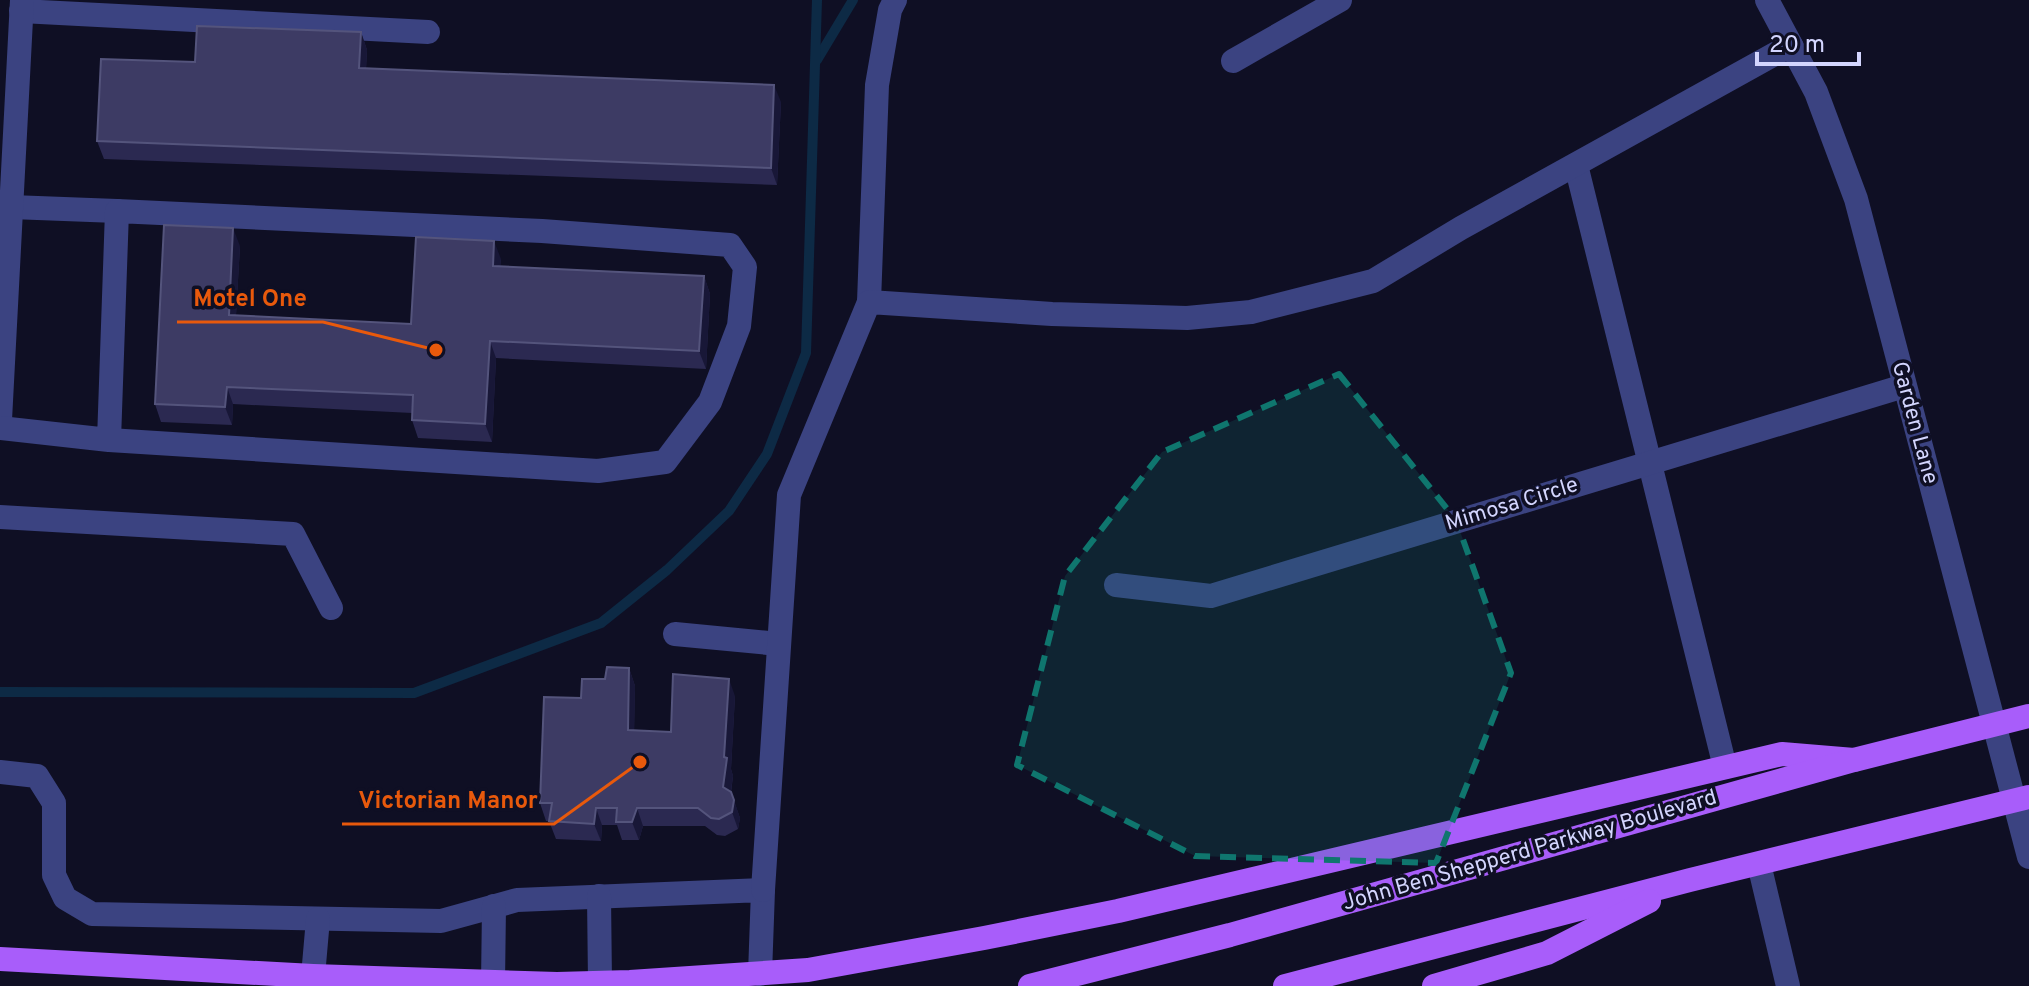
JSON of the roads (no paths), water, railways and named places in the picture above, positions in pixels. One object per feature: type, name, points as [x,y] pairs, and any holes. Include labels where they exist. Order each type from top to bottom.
[{"type":"main road","name":"John Ben Shepperd Parkway Boulevard","points":[[1030,986],[1230,935],[1854,760],[2029,716]]},
{"type":"main road","points":[[0,959],[493,983],[600,983],[808,970],[1118,911],[1782,754],[1854,760]]},
{"type":"main road","points":[[1285,986],[1690,880],[2022,799]]},
{"type":"main road","points":[[1434,986],[1547,953],[1690,880]]},
{"type":"main road","points":[[179,986],[216,971]]},
{"type":"street","points":[[760,974],[789,495],[869,302],[877,85],[890,10],[895,0]]},
{"type":"street","points":[[1233,61],[1340,0]]},
{"type":"street","name":"Garden Lane","points":[[1767,0],[1816,92],[1856,199],[1994,725],[2022,799],[2029,857]]},
{"type":"street","points":[[0,420],[22,6],[428,32]]},
{"type":"street","points":[[869,302],[1052,314],[1187,318],[1251,312],[1373,281],[1461,228],[1791,45]]},
{"type":"street","points":[[1576,165],[1725,767]]},
{"type":"street","points":[[0,428],[109,440],[598,471],[665,462],[710,402],[739,326],[745,267],[730,245],[542,231],[11,207]]},
{"type":"street","points":[[109,440],[117,211]]},
{"type":"street","name":"Mimosa Circle","points":[[1116,585],[1211,596],[1904,386]]},
{"type":"street","points":[[0,517],[293,534],[331,608]]},
{"type":"street","points":[[675,634],[779,644]]},
{"type":"street","points":[[0,772],[37,776],[54,803],[54,875],[65,898],[92,914],[441,921],[517,900],[763,890]]},
{"type":"street","points":[[1759,864],[1788,986]]},
{"type":"street","points":[[599,896],[600,983]]},
{"type":"street","points":[[493,983],[494,906]]},
{"type":"street","points":[[313,976],[318,919]]},
{"type":"waterway","points":[[0,692],[414,693],[601,623],[667,570],[729,511],[767,454],[806,353],[817,0]]},
{"type":"waterway","points":[[817,60],[853,0]]},
{"type":"place","name":"Motel One","points":[[436,350]]},
{"type":"place","name":"Victorian Manor","points":[[640,762]]}]
